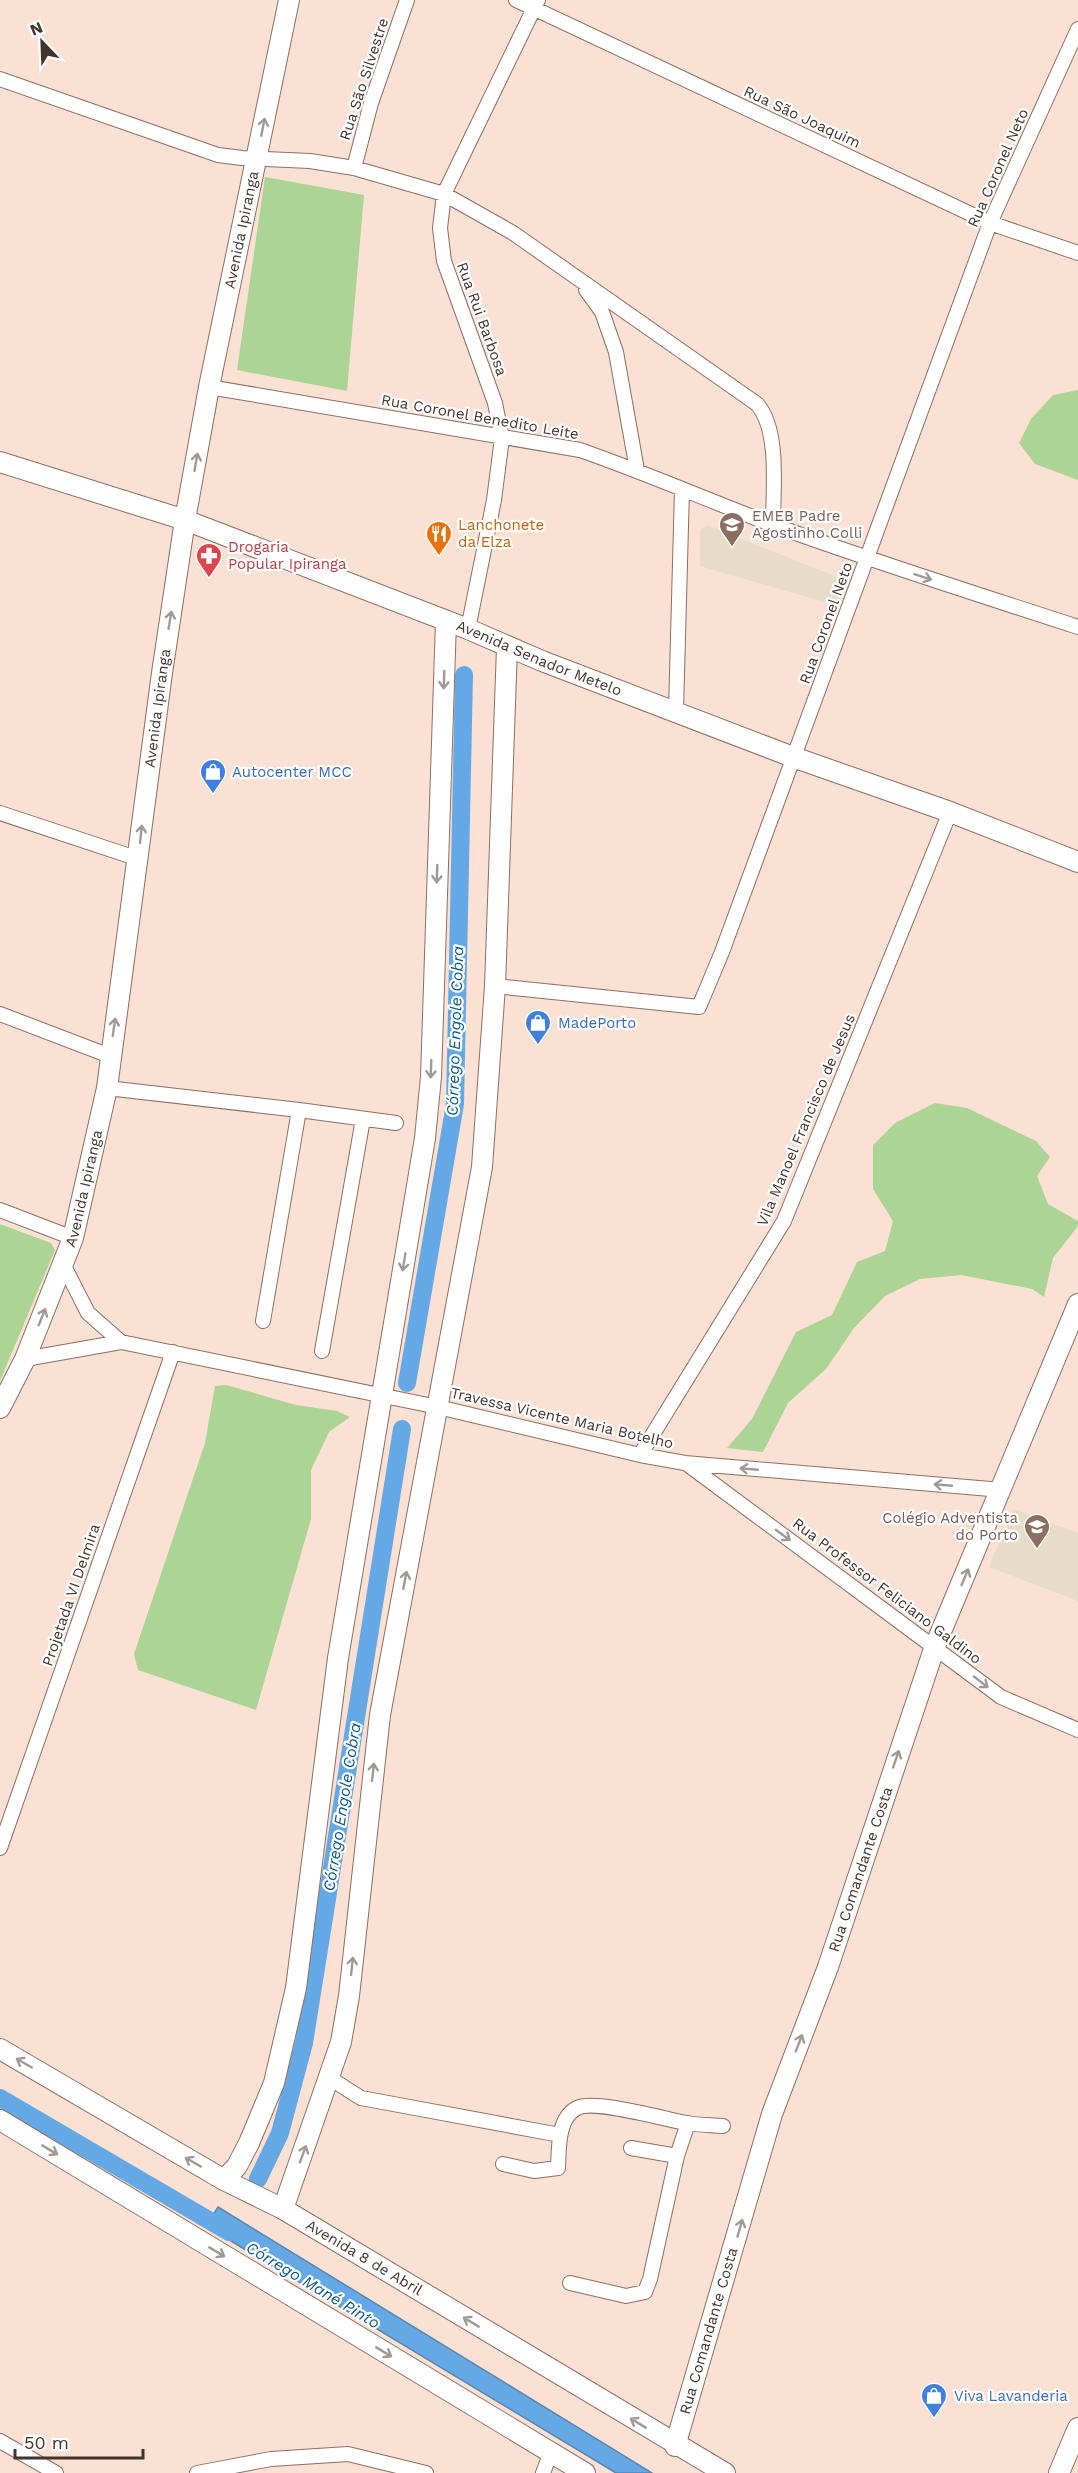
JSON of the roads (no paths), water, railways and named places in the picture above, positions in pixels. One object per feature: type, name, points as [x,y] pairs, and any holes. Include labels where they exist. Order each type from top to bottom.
[{"type":"street","name":"Avenida Ipiranga","points":[[0,1408],[25,1359],[74,1238],[107,1088],[154,733],[186,519],[209,387],[289,0]]},
{"type":"street","name":"Rua São Silvestre","points":[[354,168],[371,103],[407,0]]},
{"type":"street","name":"Rua São Joaquim","points":[[516,0],[536,5],[990,224],[1078,253]]},
{"type":"street","name":"Rua Rui Barbosa","points":[[468,629],[494,500],[502,438],[495,403],[444,261],[440,228],[444,194],[536,5]]},
{"type":"street","name":"Rua Coronel Neto","points":[[495,986],[699,1007],[868,559],[990,224],[1078,29]]},
{"type":"street","points":[[0,79],[218,155],[310,161],[354,168],[444,194],[513,233],[757,404],[765,413],[771,438],[773,525]]},
{"type":"street","points":[[582,283],[602,312],[616,352],[637,470]]},
{"type":"street","name":"Rua Coronel Benedito Leite","points":[[209,387],[580,450],[637,470],[773,525],[868,559],[1078,627]]},
{"type":"street","name":"Avenida Senador Metelo","points":[[0,462],[186,519],[468,629],[507,647],[793,757],[950,812],[1078,862]]},
{"type":"street","points":[[676,711],[682,489]]},
{"type":"street","points":[[224,2180],[237,2166],[249,2143],[274,2083],[296,1988],[338,1658],[425,1138],[431,1077],[446,621]]},
{"type":"street","points":[[284,2209],[341,2042],[349,1996],[380,1715],[482,1167],[495,986],[507,647]]},
{"type":"street","name":"Vila Manoel Francisco de Jesus","points":[[640,1455],[784,1221],[950,812]]},
{"type":"street","points":[[0,813],[139,859]]},
{"type":"street","points":[[0,1014],[110,1056]]},
{"type":"street","points":[[107,1088],[396,1123]]},
{"type":"street","points":[[263,1321],[299,1110]]},
{"type":"street","points":[[322,1351],[363,1119]]},
{"type":"street","points":[[0,1210],[74,1238]]},
{"type":"street","points":[[63,1264],[88,1313],[121,1342]]},
{"type":"street","name":"Rua Comandante Costa","points":[[675,2446],[772,2114],[828,1967],[881,1802],[935,1646],[1002,1491],[1078,1304]]},
{"type":"street","name":"Travessa Vicente Maria Botelho","points":[[25,1359],[121,1342],[438,1407],[640,1455],[685,1463],[1002,1491]]},
{"type":"street","name":"Projetada VI Delmira","points":[[0,1848],[173,1352]]},
{"type":"street","name":"Rua Professor Feliciano Galdino","points":[[685,1463],[1001,1697],[1078,1730]]},
{"type":"street","name":"Avenida 8 de Abril","points":[[0,2049],[224,2180],[284,2209],[675,2446],[724,2473]]},
{"type":"street","points":[[328,2077],[361,2098],[560,2135]]},
{"type":"street","points":[[503,2164],[534,2171],[558,2168],[560,2135],[566,2122],[575,2108],[591,2104],[688,2123],[723,2126]]},
{"type":"street","points":[[0,2120],[585,2473]]},
{"type":"street","points":[[570,2283],[626,2296],[645,2292],[650,2279],[677,2156],[688,2123]]},
{"type":"street","points":[[631,2148],[677,2156]]},
{"type":"street","points":[[1059,2473],[1078,2428]]},
{"type":"street","points":[[0,2442],[56,2473]]},
{"type":"street","points":[[543,2473],[551,2452]]},
{"type":"street","points":[[197,2473],[271,2459],[348,2454],[426,2473]]},
{"type":"water","name":"Córrego Mané Pinto","points":[[218,2207],[652,2473],[616,2473],[206,2226]]},
{"type":"waterway","name":"Córrego Engole Cobra","points":[[407,1383],[455,1104],[464,675]]},
{"type":"waterway","name":"Córrego Engole Cobra","points":[[258,2179],[280,2133],[304,2043],[402,1429]]},
{"type":"waterway","name":"Córrego Mané Pinto","points":[[0,2098],[229,2232]]},
{"type":"place","name":"EMEB Padre Agostinho Colli","points":[[732,548]]},
{"type":"place","name":"Lanchonete da Elza","points":[[439,557]]},
{"type":"place","name":"Drogaria Popular Ipiranga","points":[[209,579]]},
{"type":"place","name":"Autocenter MCC","points":[[213,795]]},
{"type":"place","name":"MadePorto","points":[[538,1046]]},
{"type":"place","name":"Colégio Adventista do Porto","points":[[1037,1550]]},
{"type":"place","name":"Viva Lavanderia","points":[[934,2419]]}]
